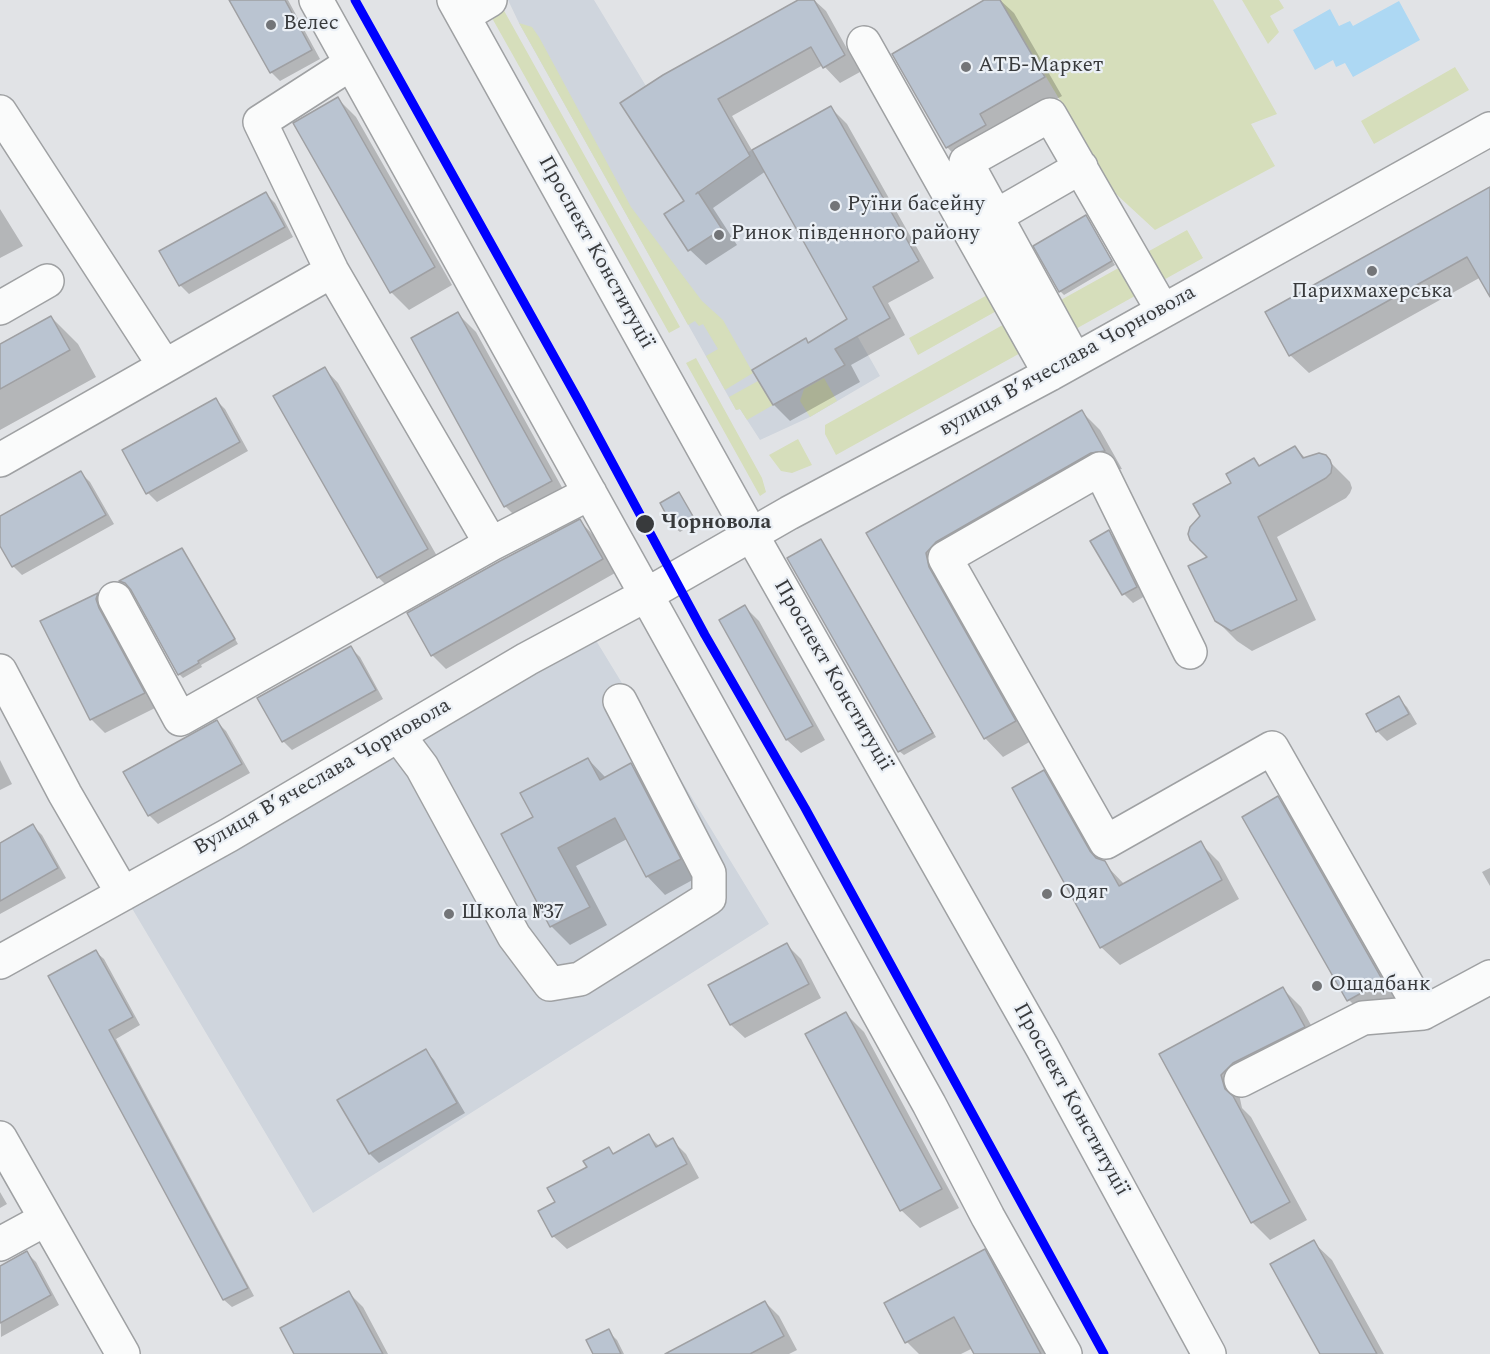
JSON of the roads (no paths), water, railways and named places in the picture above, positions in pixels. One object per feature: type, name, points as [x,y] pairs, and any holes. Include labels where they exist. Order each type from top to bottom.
[{"type":"street","points":[[316,0],[1065,1354]]},
{"type":"street","points":[[458,8],[490,0]]},
{"type":"street","name":"Проспект Конституції","points":[[458,8],[751,534],[1036,1037],[1209,1354]]},
{"type":"street","points":[[864,43],[1062,367]]},
{"type":"street","points":[[350,64],[260,122],[333,271],[490,544]]},
{"type":"street","points":[[0,112],[164,365]]},
{"type":"street","points":[[1062,367],[996,216],[966,162],[1050,115],[1163,311]]},
{"type":"street","name":"вулиця Вʼячеслава Чорновола","points":[[646,595],[751,534],[1062,367],[1490,129]]},
{"type":"street","points":[[996,216],[1081,167]]},
{"type":"street","points":[[0,460],[333,271]]},
{"type":"street","points":[[0,308],[47,281]]},
{"type":"street","points":[[1190,652],[1100,469],[945,558],[1106,842],[1272,748],[1423,1013]]},
{"type":"street","points":[[115,599],[180,719],[490,544],[590,493]]},
{"type":"street","name":"Вулиця Вʼячеслава Чорновола","points":[[0,962],[238,830],[526,659],[646,595]]},
{"type":"street","points":[[0,671],[65,794],[123,894]]},
{"type":"street","points":[[398,735],[422,767],[514,936],[550,984],[580,979],[710,898],[709,873],[620,701]]},
{"type":"street","points":[[1241,1080],[1363,1018],[1423,1013],[1490,977]]},
{"type":"street","points":[[0,1138],[123,1354]]},
{"type":"street","points":[[0,1244],[46,1219]]},
{"type":"water","points":[[1399,1],[1420,40],[1353,77],[1345,63],[1336,67],[1333,60],[1315,70],[1293,30],[1330,9],[1339,26],[1350,21],[1353,26]]},
{"type":"place","name":"Велес","points":[[271,25]]},
{"type":"place","name":"АТБ-Маркет","points":[[966,67]]},
{"type":"place","name":"Руїни басейну","points":[[835,206]]},
{"type":"place","name":"Ринок південного району","points":[[719,235]]},
{"type":"place","name":"Парихмахерська","points":[[1372,271]]},
{"type":"place","name":"Чорновола","points":[[645,524]]},
{"type":"place","name":"Одяг","points":[[1047,894]]},
{"type":"place","name":"Школа №37","points":[[449,914]]},
{"type":"place","name":"Ощадбанк","points":[[1317,986]]}]
